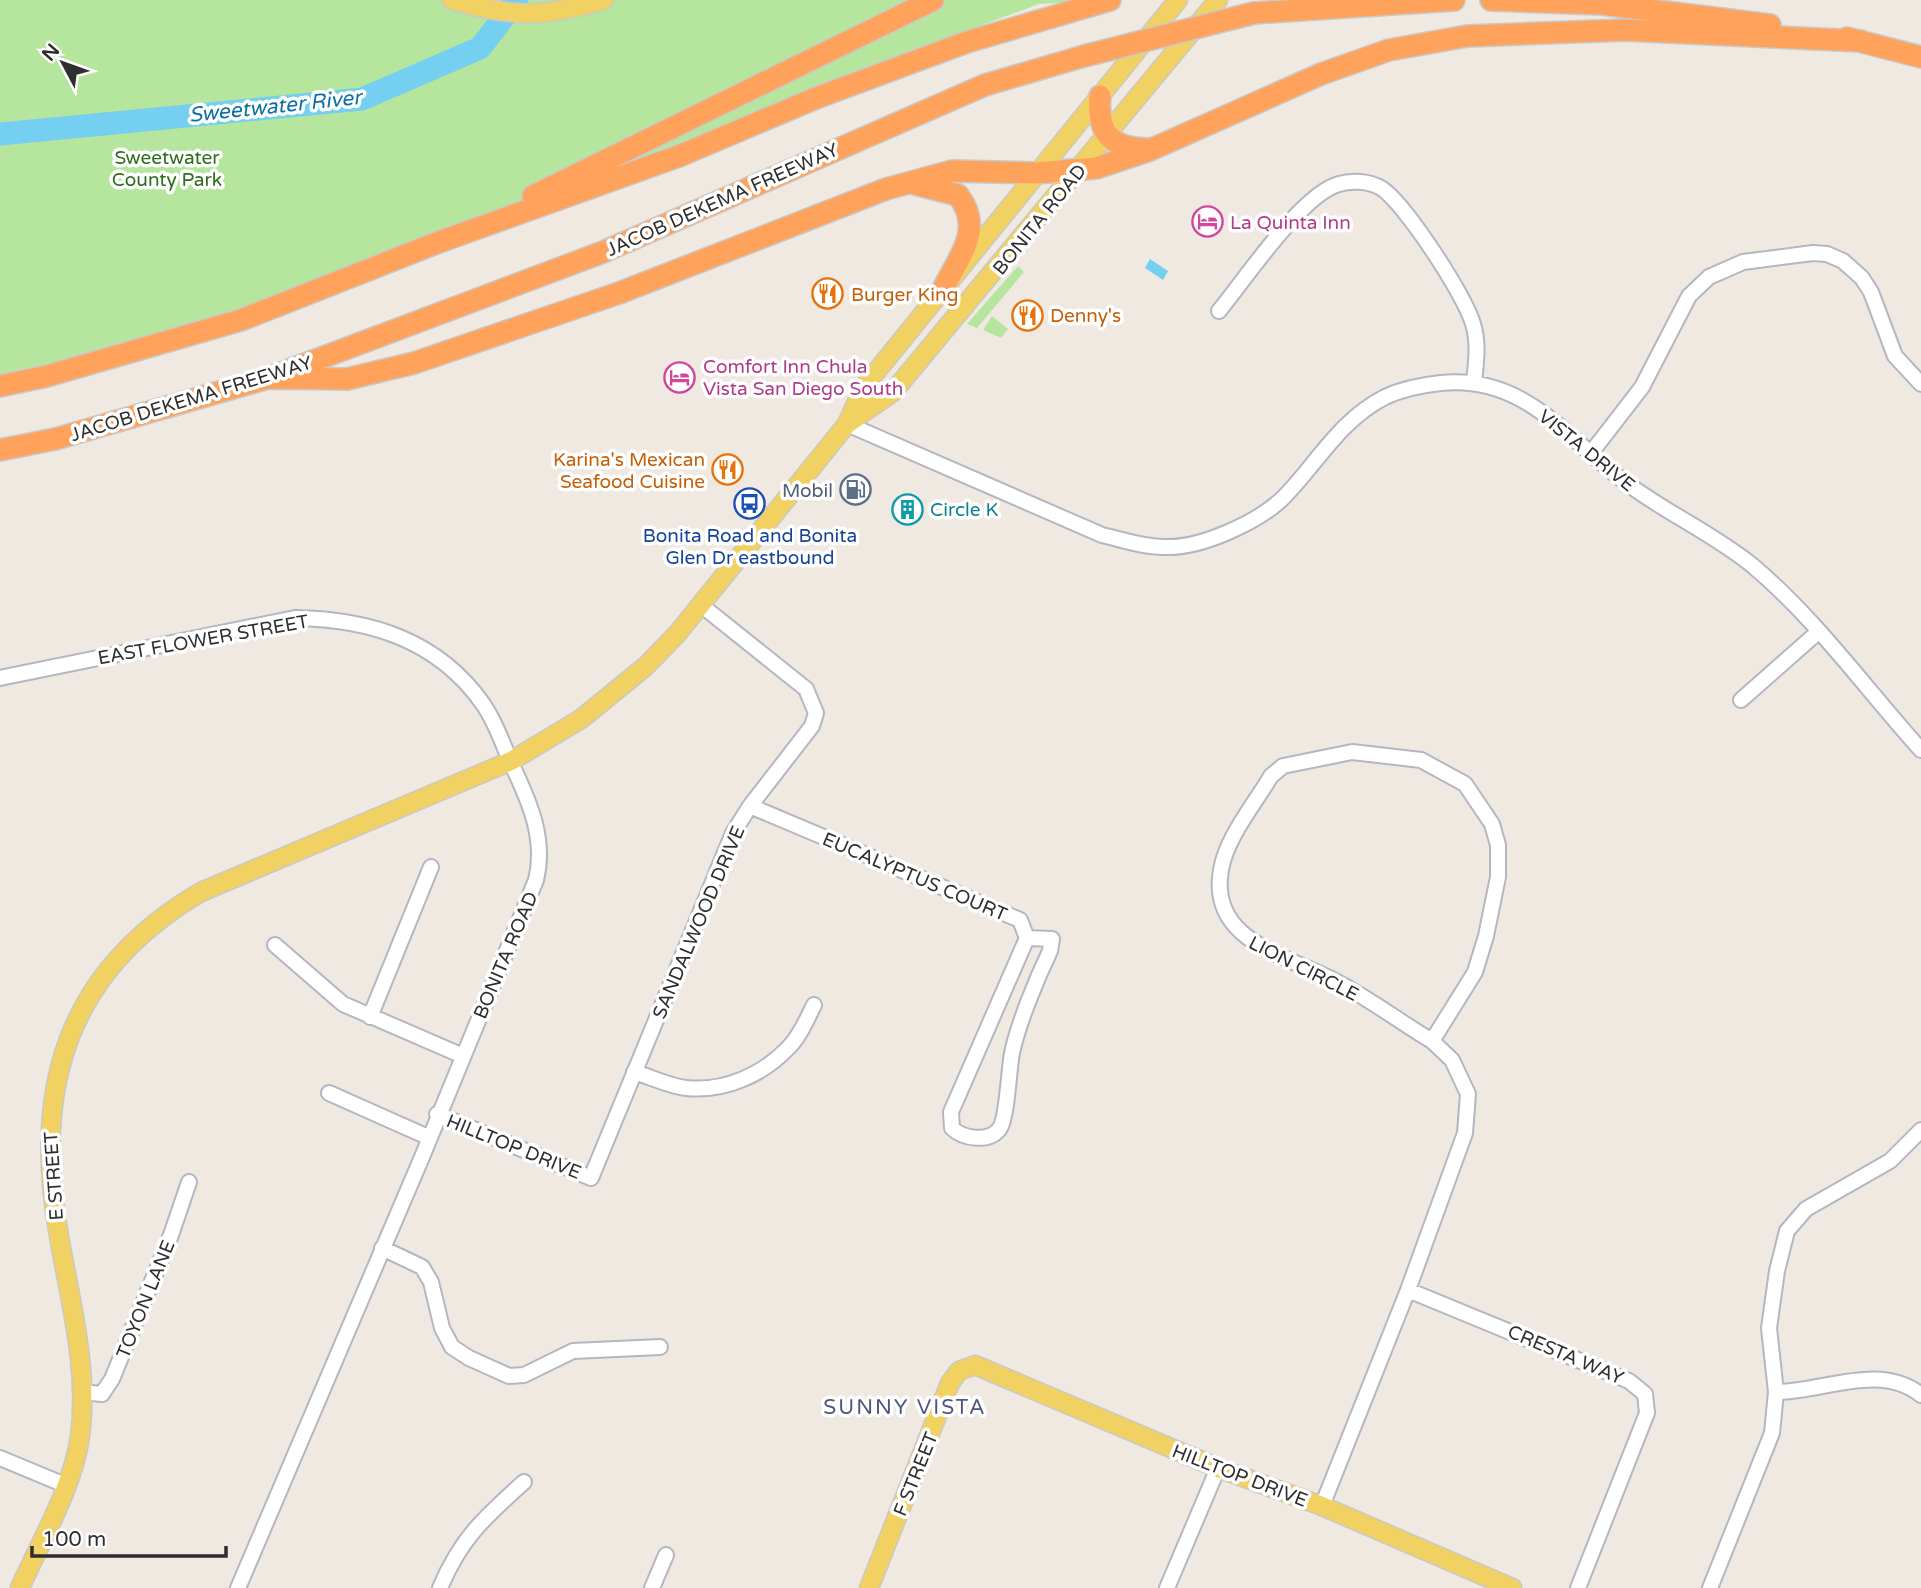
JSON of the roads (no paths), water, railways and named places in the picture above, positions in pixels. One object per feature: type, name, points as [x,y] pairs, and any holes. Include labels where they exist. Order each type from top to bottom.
[{"type":"highway","points":[[439,242],[933,0]]},
{"type":"highway","name":"JACOB DEKEMA FREEWAY","points":[[0,450],[55,439],[268,378],[603,252],[985,85],[1084,56],[1254,13],[1454,0]]},
{"type":"highway","points":[[1490,0],[1602,4],[1710,15],[1861,40],[1921,57]]},
{"type":"highway","points":[[0,386],[47,376],[240,320],[439,242],[679,156],[816,98],[967,42],[1104,1]]},
{"type":"highway","points":[[268,378],[346,379],[414,363],[620,293],[910,183],[952,171],[1036,173],[1096,168],[1150,149],[1333,70],[1389,50],[1467,36],[1625,30],[1861,40]]},
{"type":"highway","points":[[1100,96],[1098,117],[1106,136],[1135,149],[1150,149]]},
{"type":"highway","points":[[910,183],[958,195],[970,216],[969,239],[944,287]]},
{"type":"main road","points":[[452,0],[510,13],[545,14],[604,0]]},
{"type":"main road","name":"BONITA ROAD","points":[[848,424],[863,388],[1178,0]]},
{"type":"main road","name":"BONITA ROAD","points":[[510,761],[591,711],[646,666],[701,605],[848,424],[893,392],[1218,0]]},
{"type":"main road","name":"E STREET","points":[[20,1588],[65,1485],[80,1435],[81,1392],[75,1319],[58,1234],[50,1168],[49,1126],[55,1084],[67,1043],[98,983],[144,932],[201,892],[510,761]]},
{"type":"main road","name":"HILLTOP DRIVE","points":[[967,1366],[975,1365],[1008,1378],[1218,1468],[1322,1506],[1512,1588]]},
{"type":"main road","name":"F STREET","points":[[869,1588],[950,1383],[967,1366]]},
{"type":"street","points":[[1219,311],[1305,205],[1339,184],[1367,182],[1385,190],[1401,207],[1462,300],[1473,322],[1476,339],[1474,382]]},
{"type":"street","points":[[1591,453],[1642,387],[1689,296],[1709,277],[1743,262],[1813,253],[1827,254],[1843,261],[1862,278],[1871,292],[1895,356],[1921,384]]},
{"type":"street","name":"VISTA DRIVE","points":[[848,424],[1102,535],[1138,545],[1167,548],[1212,538],[1251,521],[1283,498],[1343,426],[1386,397],[1426,384],[1474,382],[1493,386],[1546,413],[1653,502],[1752,565],[1818,632],[1921,750]]},
{"type":"street","name":"SANDALWOOD DRIVE","points":[[591,1178],[733,833],[750,806],[812,726],[816,713],[806,689],[701,605]]},
{"type":"street","name":"EAST FLOWER STREET","points":[[0,678],[295,618],[334,619],[387,630],[453,668],[483,704],[501,736],[510,761]]},
{"type":"street","points":[[1741,700],[1818,632]]},
{"type":"street","name":"LION CIRCLE","points":[[1322,1506],[1408,1290],[1465,1133],[1468,1094],[1452,1060],[1432,1041],[1336,982],[1253,944],[1237,930],[1226,913],[1219,882],[1223,860],[1271,776],[1283,766],[1352,752],[1421,760],[1465,784],[1492,824],[1498,845],[1498,877],[1486,936],[1475,972],[1432,1041]]},
{"type":"street","name":"BONITA ROAD","points":[[238,1588],[430,1138],[437,1114],[536,880],[541,859],[531,807],[510,761]]},
{"type":"street","name":"EUCALYPTUS COURT","points":[[750,806],[1020,920],[1027,938],[960,1097],[951,1112],[950,1122],[958,1134],[979,1138],[993,1135],[1000,1129],[1013,1050],[1052,939],[1027,938]]},
{"type":"street","points":[[370,1017],[431,866]]},
{"type":"street","points":[[275,945],[343,1004],[463,1056]]},
{"type":"street","points":[[634,1072],[684,1088],[719,1087],[739,1081],[766,1067],[791,1045],[814,1005]]},
{"type":"street","name":"HILLTOP DRIVE","points":[[329,1093],[430,1138]]},
{"type":"street","name":"HILLTOP DRIVE","points":[[437,1114],[591,1178]]},
{"type":"street","points":[[1710,1588],[1771,1437],[1776,1416],[1769,1328],[1777,1271],[1787,1231],[1806,1209],[1891,1161],[1921,1130]]},
{"type":"street","name":"TOYON LANE","points":[[81,1392],[102,1394],[112,1379],[172,1235],[189,1182]]},
{"type":"street","points":[[382,1248],[422,1267],[431,1282],[442,1328],[452,1347],[509,1376],[524,1375],[558,1356],[573,1351],[660,1346]]},
{"type":"street","name":"CRESTA WAY","points":[[1408,1290],[1629,1381],[1645,1394],[1647,1413],[1578,1588]]},
{"type":"street","points":[[1776,1392],[1801,1392],[1880,1379],[1901,1383],[1921,1395]]},
{"type":"street","points":[[0,1458],[65,1485]]},
{"type":"street","points":[[1167,1588],[1218,1468]]},
{"type":"street","points":[[440,1588],[450,1563],[474,1527],[524,1482]]},
{"type":"street","points":[[652,1588],[666,1555]]},
{"type":"water","points":[[1150,259],[1168,271],[1163,280],[1145,268]]},
{"type":"waterway","name":"Sweetwater River","points":[[0,134],[362,99],[480,48],[517,0]]},
{"type":"place","name":"La Quinta Inn","points":[[1207,222]]},
{"type":"place","name":"Burger King","points":[[828,294]]},
{"type":"place","name":"Denny's","points":[[1027,315]]},
{"type":"place","name":"Comfort Inn Chula Vista San Diego South","points":[[680,377]]},
{"type":"place","name":"Karina's Mexican Seafood Cuisine","points":[[728,470]]},
{"type":"place","name":"Mobil","points":[[856,490]]},
{"type":"place","name":"Bonita Road and Bonita Glen Dr eastbound","points":[[750,504]]},
{"type":"place","name":"Circle K","points":[[907,509]]},
{"type":"district","name":"SUNNY VISTA","points":[[905,1407]]},
{"type":"park label","name":"Sweetwater County Park","points":[[167,168]]}]
